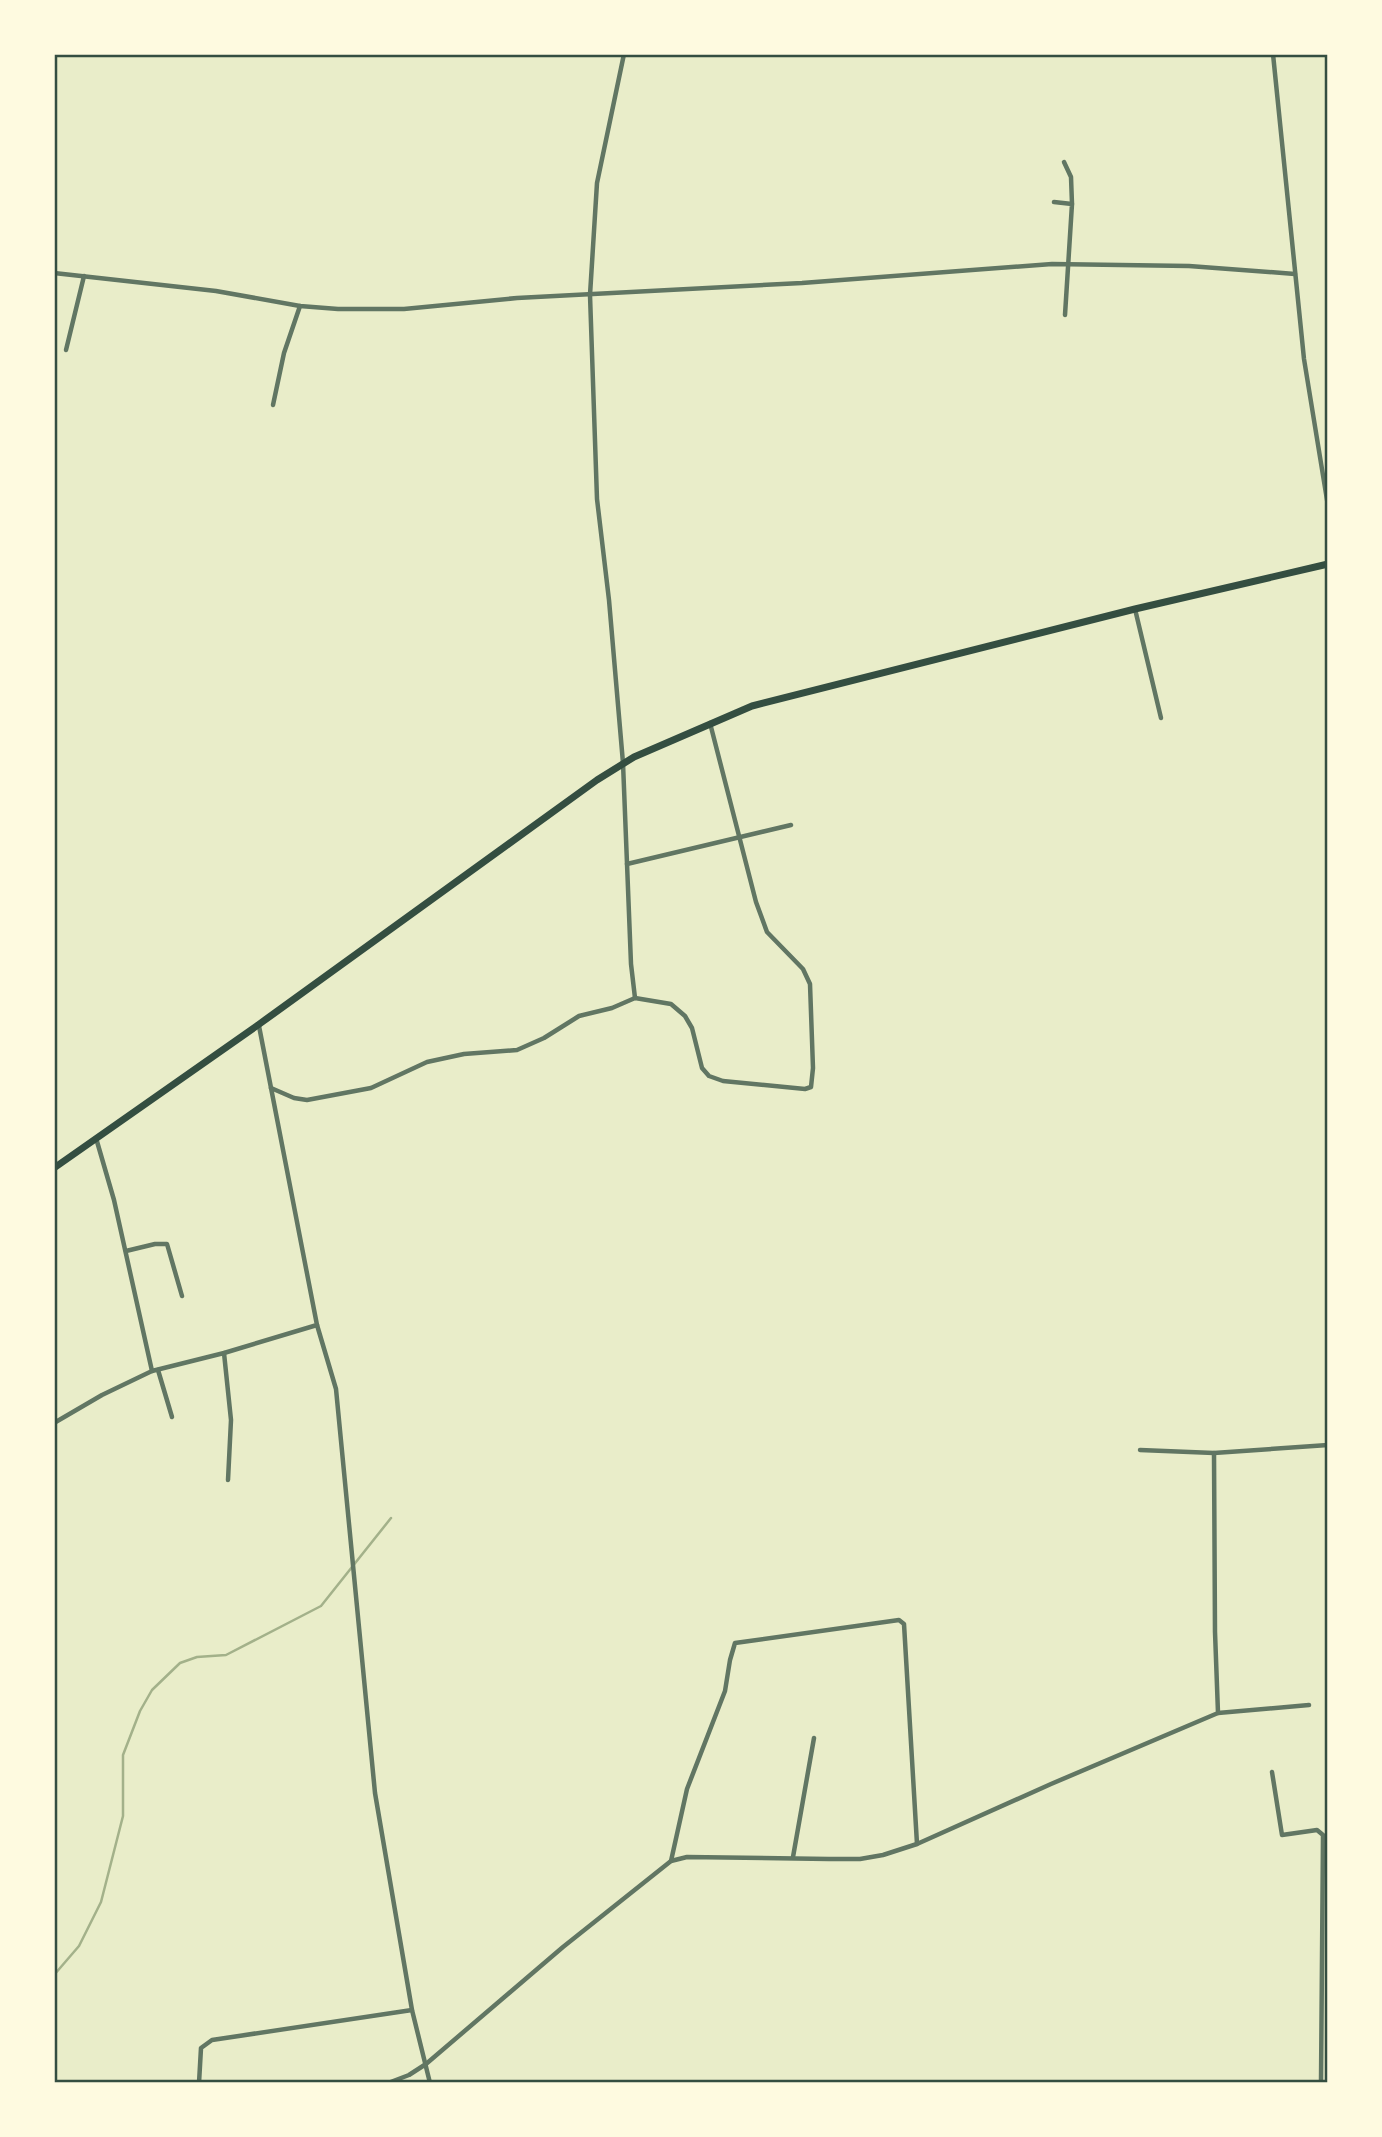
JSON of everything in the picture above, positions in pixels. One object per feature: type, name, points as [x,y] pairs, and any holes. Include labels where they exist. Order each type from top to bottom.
[{"type":"main road","points":[[54,1168],[258,1026],[624,763],[752,706],[1135,609],[1328,564]]},
{"type":"street","points":[[624,54],[597,183],[590,295],[597,499],[624,763],[631,964],[635,998]]},
{"type":"street","points":[[1273,54],[1304,359],[1328,506]]},
{"type":"street","points":[[1064,162],[1070,175],[1072,204],[1065,315]]},
{"type":"street","points":[[1054,202],[1072,204]]},
{"type":"street","points":[[54,273],[216,290],[300,306],[338,309],[404,309],[517,298],[802,283],[1068,264],[1189,266],[1296,274]]},
{"type":"street","points":[[66,350],[85,276]]},
{"type":"street","points":[[273,405],[284,353],[300,306]]},
{"type":"street","points":[[1135,609],[1161,718]]},
{"type":"street","points":[[271,1088],[294,1098],[307,1100],[371,1088],[427,1062],[464,1054],[517,1050],[544,1038],[579,1016],[612,1008],[635,998],[671,1004],[685,1016],[692,1028],[702,1068],[709,1076],[723,1081],[805,1089],[811,1087],[813,1068],[810,984],[803,969],[767,932],[755,902],[710,723]]},
{"type":"street","points":[[627,864],[791,825]]},
{"type":"street","points":[[258,1026],[317,1325],[336,1389],[375,1793],[412,2010],[430,2083]]},
{"type":"street","points":[[96,1138],[114,1200],[155,1371],[172,1417]]},
{"type":"street","points":[[126,1251],[167,1244],[182,1296]]},
{"type":"street","points":[[54,1423],[102,1395],[155,1371],[317,1325]]},
{"type":"street","points":[[224,1353],[231,1420],[228,1480]]},
{"type":"street","points":[[1140,1450],[1214,1452],[1328,1445]]},
{"type":"street","points":[[1214,1452],[1215,1632],[1219,1713]]},
{"type":"street","points":[[671,1861],[687,1789],[725,1691],[735,1643],[900,1620],[904,1623],[917,1844]]},
{"type":"street","points":[[388,2083],[409,2075],[426,2064],[563,1947],[671,1861],[687,1857],[860,1859],[883,1855],[917,1844],[1063,1778],[1219,1713],[1309,1705]]},
{"type":"street","points":[[793,1857],[814,1738]]},
{"type":"street","points":[[1272,1772],[1282,1835],[1317,1830],[1323,1836],[1321,2083]]},
{"type":"street","points":[[199,2083],[201,2048],[212,2040],[412,2010]]},
{"type":"waterway","points":[[54,1975],[79,1946],[101,1902],[123,1816],[123,1755],[140,1711],[152,1690],[180,1663],[197,1657],[226,1655],[321,1606],[391,1518]]}]
